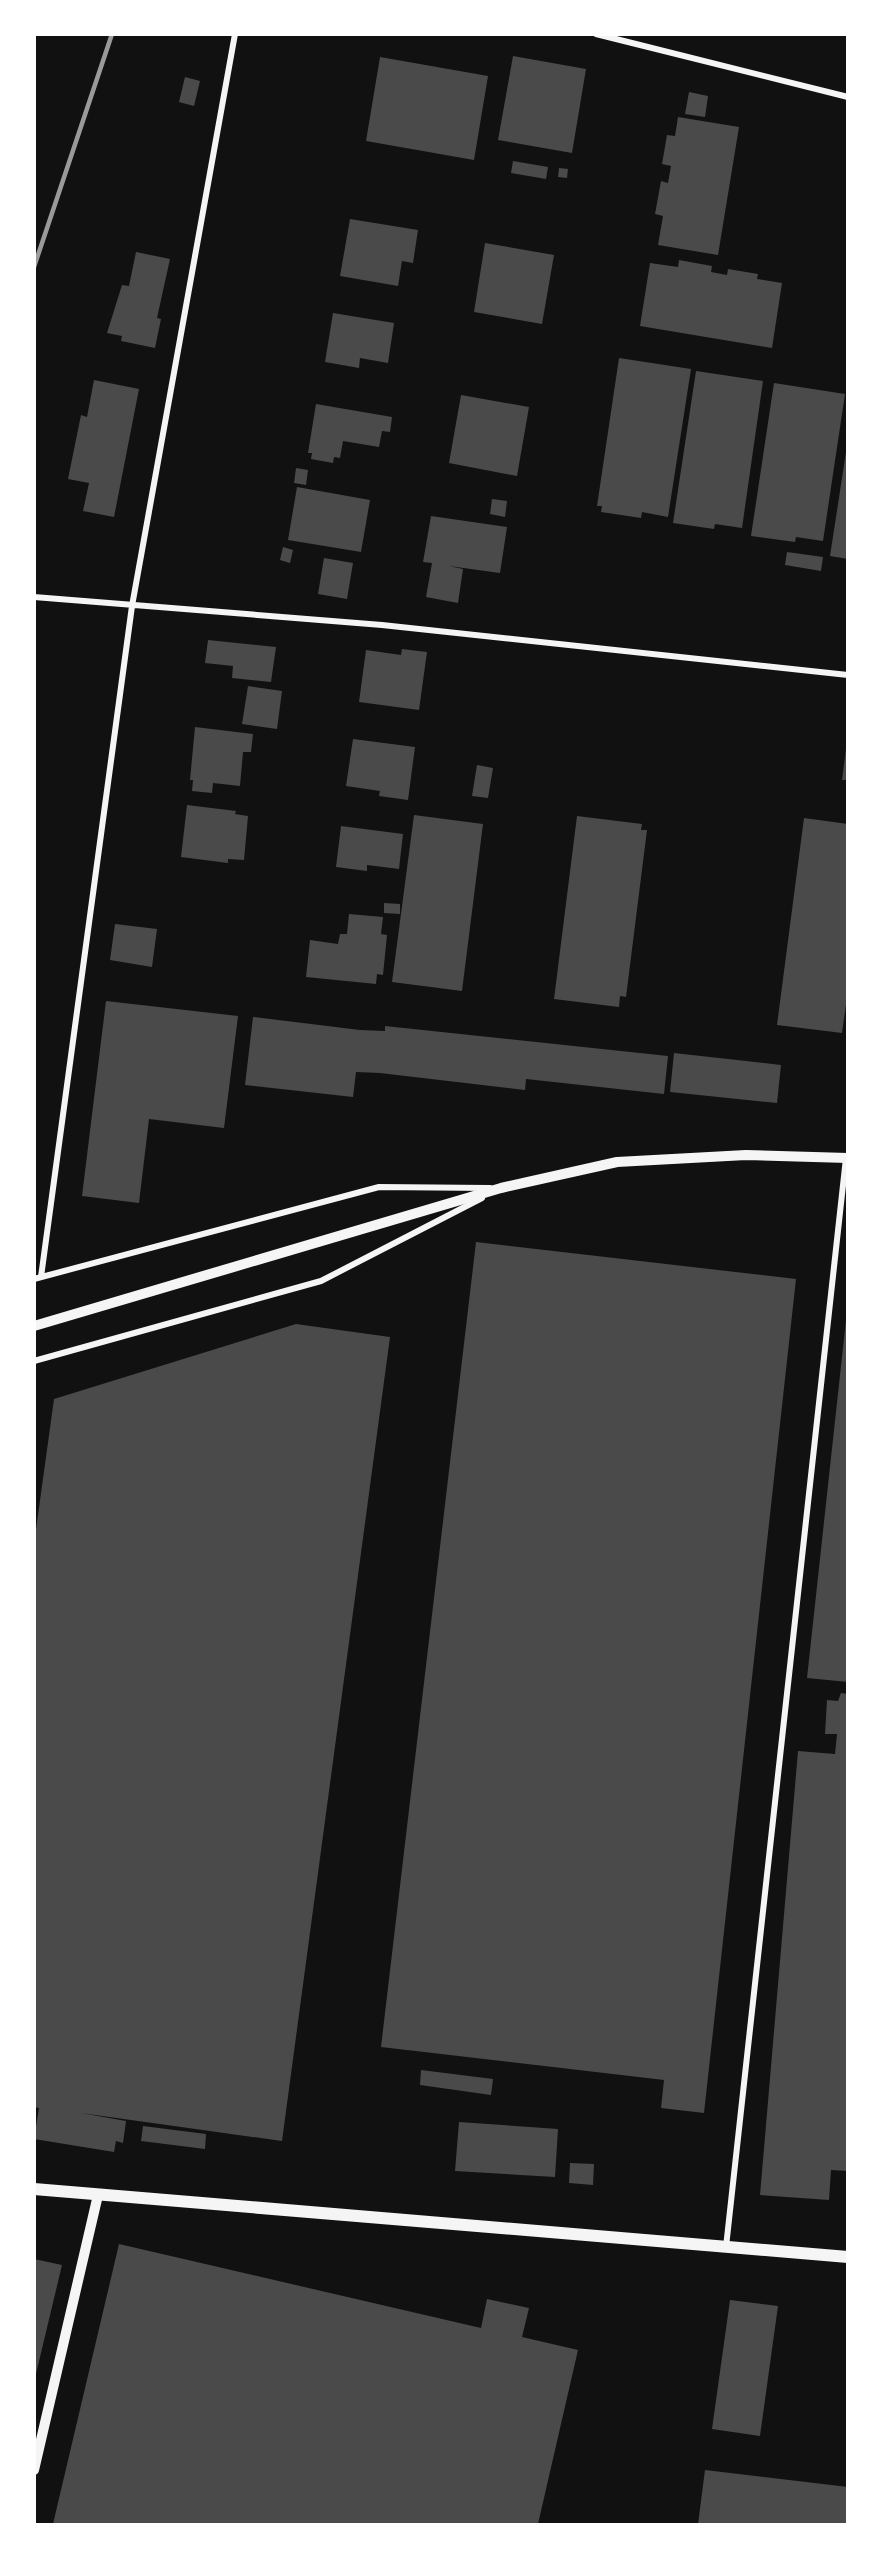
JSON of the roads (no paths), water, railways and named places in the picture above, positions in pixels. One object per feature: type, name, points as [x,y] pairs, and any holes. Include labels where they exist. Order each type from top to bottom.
[{"type":"main road","points":[[34,2189],[848,2257]]},
{"type":"street","points":[[235,34],[132,606],[38,1278],[379,1187],[501,1188]]},
{"type":"street","points":[[596,34],[848,97]]},
{"type":"street","points":[[34,597],[382,625],[848,675]]},
{"type":"street","points":[[34,1326],[501,1188],[617,1162],[746,1155],[847,1158],[726,2247]]},
{"type":"street","points":[[34,1361],[321,1281],[501,1188]]},
{"type":"street","points":[[34,2470],[99,2195]]},
{"type":"railway","points":[[34,267],[112,34]]}]
